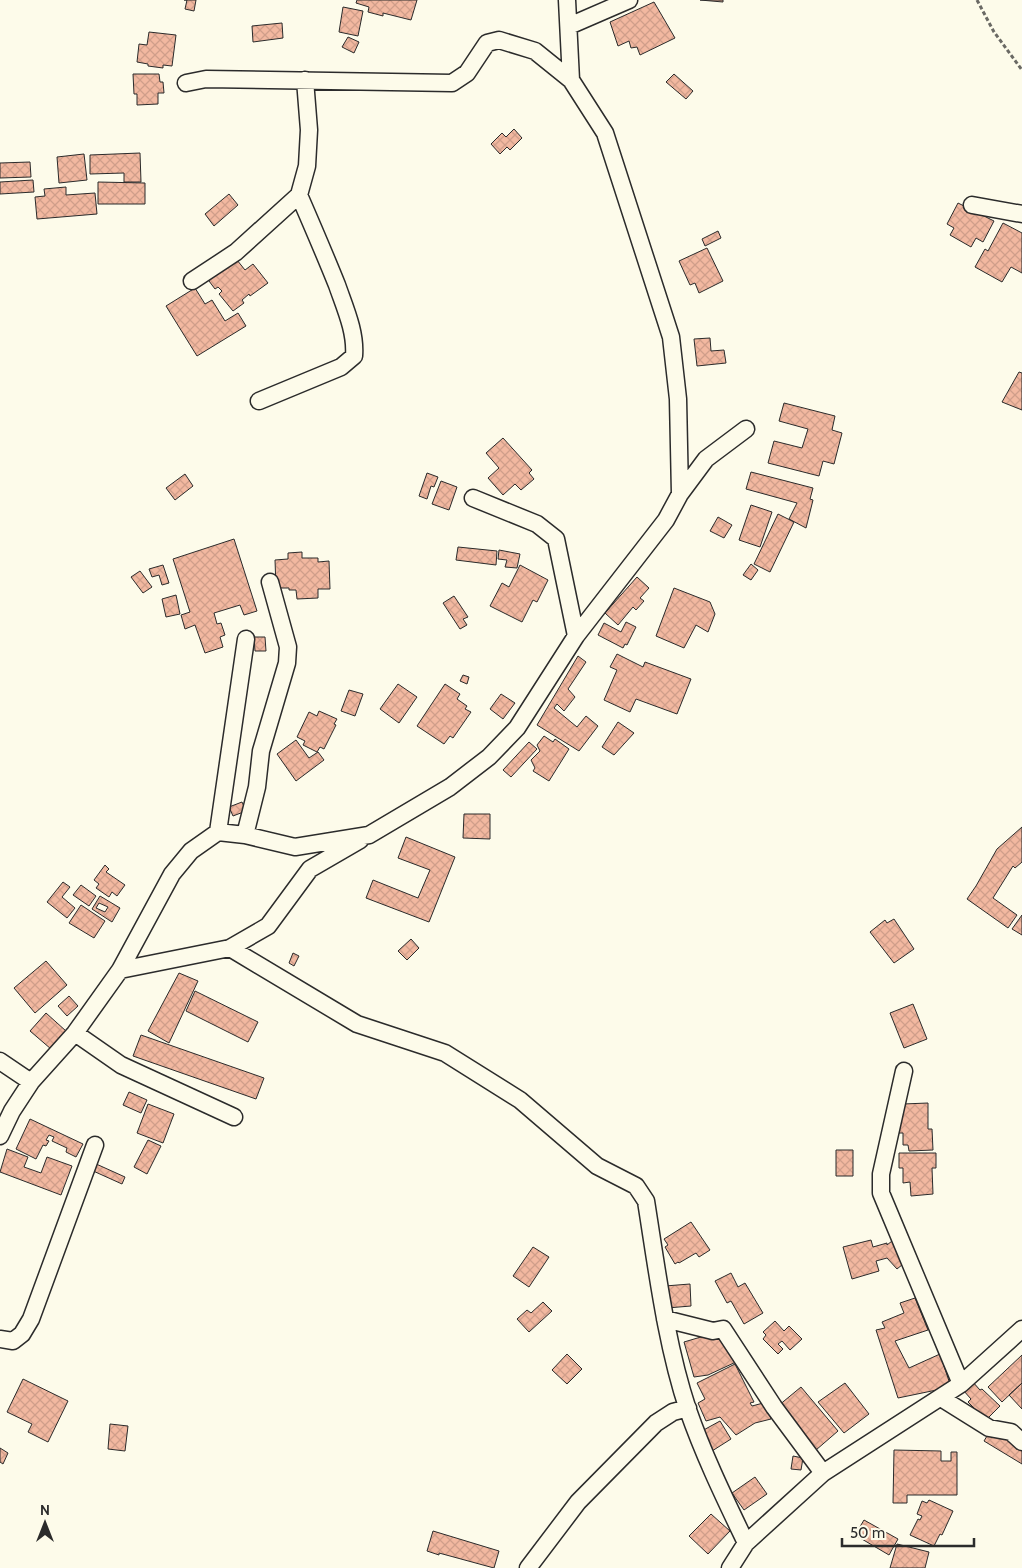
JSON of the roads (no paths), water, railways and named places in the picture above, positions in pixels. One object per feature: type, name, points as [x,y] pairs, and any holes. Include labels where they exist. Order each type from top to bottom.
[{"type":"street","points":[[567,0],[570,26],[571,80]]},
{"type":"street","points":[[570,26],[629,0]]},
{"type":"street","points":[[186,83],[206,79],[452,83],[467,73],[487,43],[499,40],[535,51],[571,80],[605,133],[671,337],[678,399],[680,494]]},
{"type":"street","points":[[192,281],[236,252],[298,195],[307,166],[309,130],[305,80]]},
{"type":"street","points":[[259,401],[342,367],[354,356],[355,343],[348,315],[321,245],[298,195]]},
{"type":"street","points":[[972,205],[1022,214]]},
{"type":"street","points":[[120,970],[230,948],[268,926],[310,869],[450,787],[489,757],[518,728],[576,636],[666,520],[680,494],[706,459],[746,429]]},
{"type":"street","points":[[473,498],[537,524],[556,539],[576,636]]},
{"type":"street","points":[[245,835],[256,786],[261,751],[287,663],[288,647],[270,582]]},
{"type":"street","points":[[218,832],[246,639]]},
{"type":"street","points":[[0,1136],[12,1111],[31,1082],[75,1034],[120,970],[172,874],[191,851],[218,832],[245,835],[295,847],[369,835]]},
{"type":"street","points":[[230,948],[357,1024],[446,1054],[520,1100],[597,1166],[636,1186],[646,1201],[665,1319],[688,1408],[704,1453],[746,1543]]},
{"type":"street","points":[[75,1034],[121,1065],[234,1117]]},
{"type":"street","points":[[0,1061],[31,1082]]},
{"type":"street","points":[[904,1071],[881,1174],[881,1193],[961,1384]]},
{"type":"street","points":[[0,1339],[13,1341],[22,1334],[31,1319],[95,1146]]},
{"type":"street","points":[[665,1319],[713,1331],[723,1329],[774,1407],[823,1473]]},
{"type":"street","points":[[730,1568],[746,1543],[823,1473],[961,1384],[1022,1329]]},
{"type":"street","points":[[941,1398],[988,1428],[1011,1432],[1022,1442]]},
{"type":"street","points":[[528,1568],[578,1502],[656,1423],[673,1412],[688,1408]]}]
